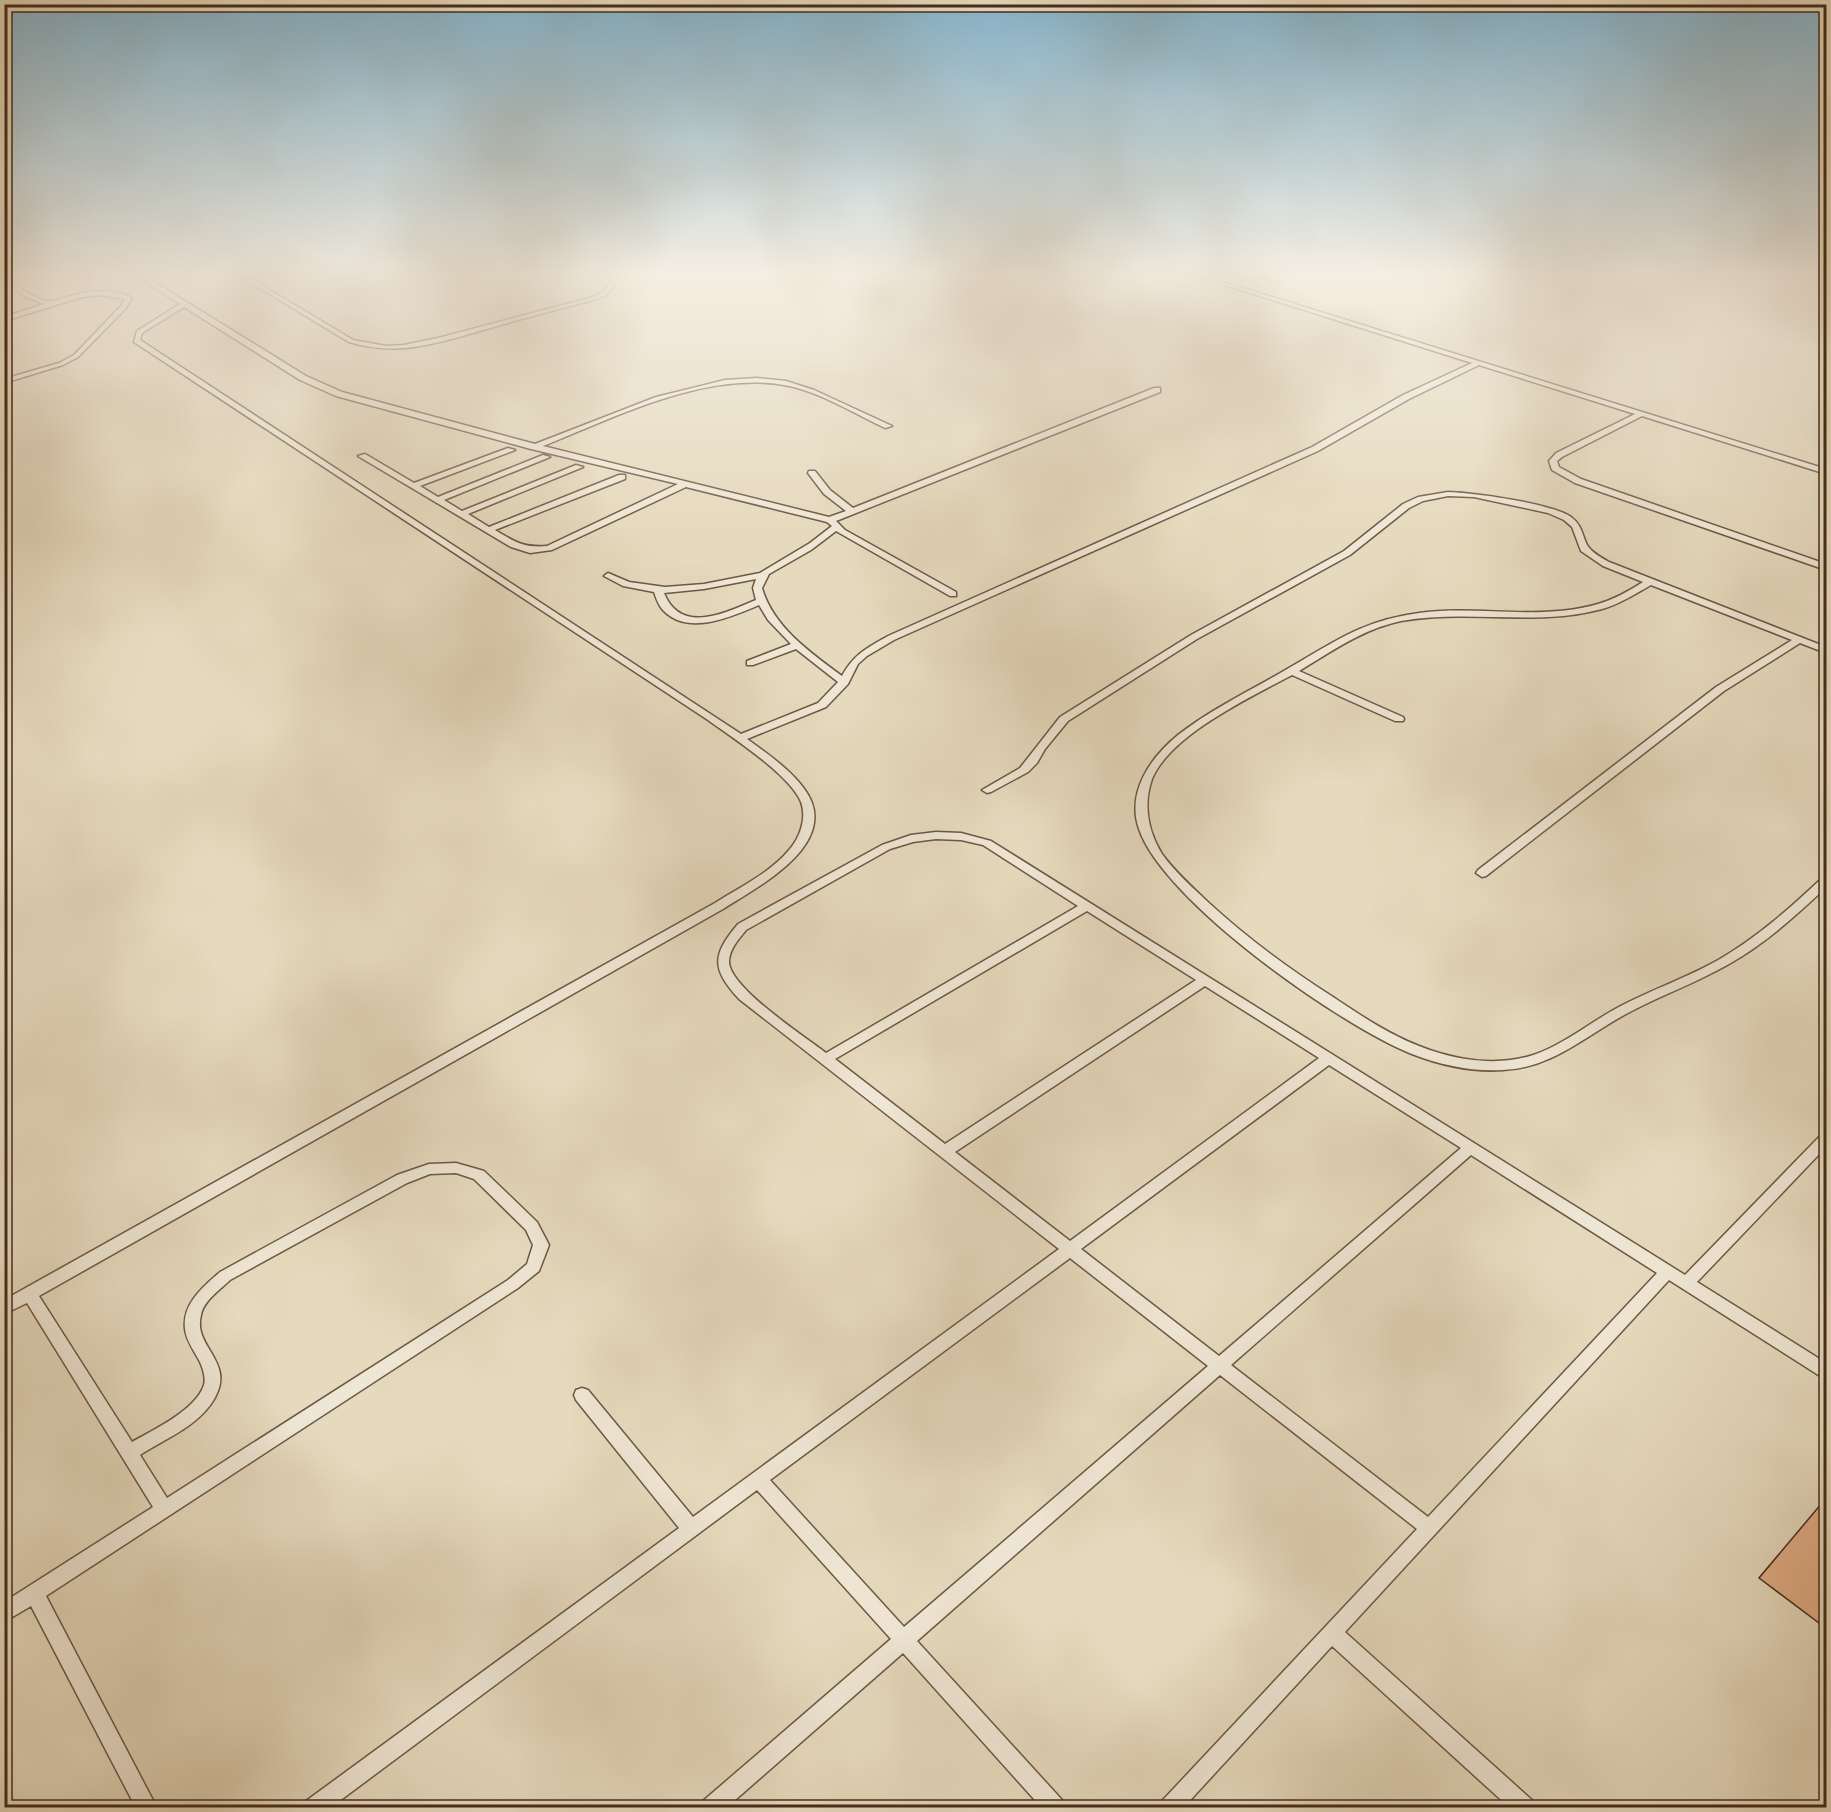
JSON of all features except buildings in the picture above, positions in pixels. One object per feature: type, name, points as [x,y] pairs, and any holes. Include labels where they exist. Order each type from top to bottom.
[{"type":"lane","points":[[4,381],[71,359]]},
{"type":"lane","points":[[4,1308],[709,912],[768,874],[788,858],[803,840],[808,822],[807,803],[786,777],[740,738],[685,699],[163,359]]},
{"type":"lane","points":[[275,359],[326,389],[534,447],[685,484],[833,524],[953,594]]},
{"type":"lane","points":[[1464,359],[1827,471]]},
{"type":"lane","points":[[740,738],[822,705],[844,682],[848,671],[859,658],[891,638],[1194,505],[1315,449],[1406,397],[1478,363]]},
{"type":"lane","points":[[534,447],[662,398],[738,380],[788,384],[888,426]]},
{"type":"lane","points":[[608,576],[629,586],[658,590],[700,587],[763,575],[812,546],[833,524],[852,511],[1157,390]]},
{"type":"lane","points":[[1642,413],[1559,455],[1553,460],[1556,468],[1578,481],[1827,567]]},
{"type":"lane","points":[[413,486],[511,450]]},
{"type":"lane","points":[[362,456],[522,549],[549,548],[685,484]]},
{"type":"lane","points":[[437,500],[546,457]]},
{"type":"lane","points":[[461,514],[579,467]]},
{"type":"lane","points":[[812,473],[827,492],[852,511]]},
{"type":"lane","points":[[488,530],[622,477]]},
{"type":"lane","points":[[987,790],[1024,770],[1064,718],[1185,642],[1347,553],[1406,506],[1421,499],[1448,494],[1474,495],[1550,511],[1567,518],[1576,526],[1584,549],[1594,557],[1827,650]]},
{"type":"lane","points":[[763,575],[757,584],[756,592],[781,630],[844,682]]},
{"type":"lane","points":[[1651,581],[1631,596],[1601,607],[1563,614],[1519,616],[1472,612],[1398,619],[1366,628],[1214,715],[1175,746],[1154,766],[1141,796],[1144,831],[1165,866],[1220,920],[1290,975],[1374,1029],[1414,1049],[1466,1063],[1518,1065],[1557,1051],[1618,1012],[1734,956],[1768,934],[1827,881]]},
{"type":"lane","points":[[658,590],[669,610],[689,620],[722,617],[761,601]]},
{"type":"lane","points":[[1482,873],[1720,689],[1799,639]]},
{"type":"lane","points":[[750,663],[798,645]]},
{"type":"lane","points":[[1291,671],[1399,719]]},
{"type":"lane","points":[[1429,1528],[827,1058],[744,996],[729,980],[723,963],[726,945],[742,927],[886,847],[909,838],[935,833],[962,835],[987,843],[1827,1371]]},
{"type":"lane","points":[[827,1058],[1087,906]]},
{"type":"lane","points":[[945,1151],[1205,980]]},
{"type":"lane","points":[[313,1808],[1329,1058]]},
{"type":"lane","points":[[1687,1283],[1827,1139]]},
{"type":"lane","points":[[711,1808],[1470,1148]]},
{"type":"lane","points":[[4,1613],[513,1284],[534,1267],[541,1245],[532,1226],[479,1175],[456,1168],[429,1169],[402,1179],[225,1276],[205,1291],[192,1310],[191,1329],[211,1366],[214,1381],[206,1399],[189,1414],[129,1452]]},
{"type":"lane","points":[[1169,1808],[1668,1271]]},
{"type":"lane","points":[[30,1294],[165,1510]]},
{"type":"lane","points":[[582,1395],[691,1529]]},
{"type":"lane","points":[[758,1479],[1056,1808]]},
{"type":"lane","points":[[35,1594],[147,1808]]},
{"type":"lane","points":[[1331,1632],[1526,1808]]}]
